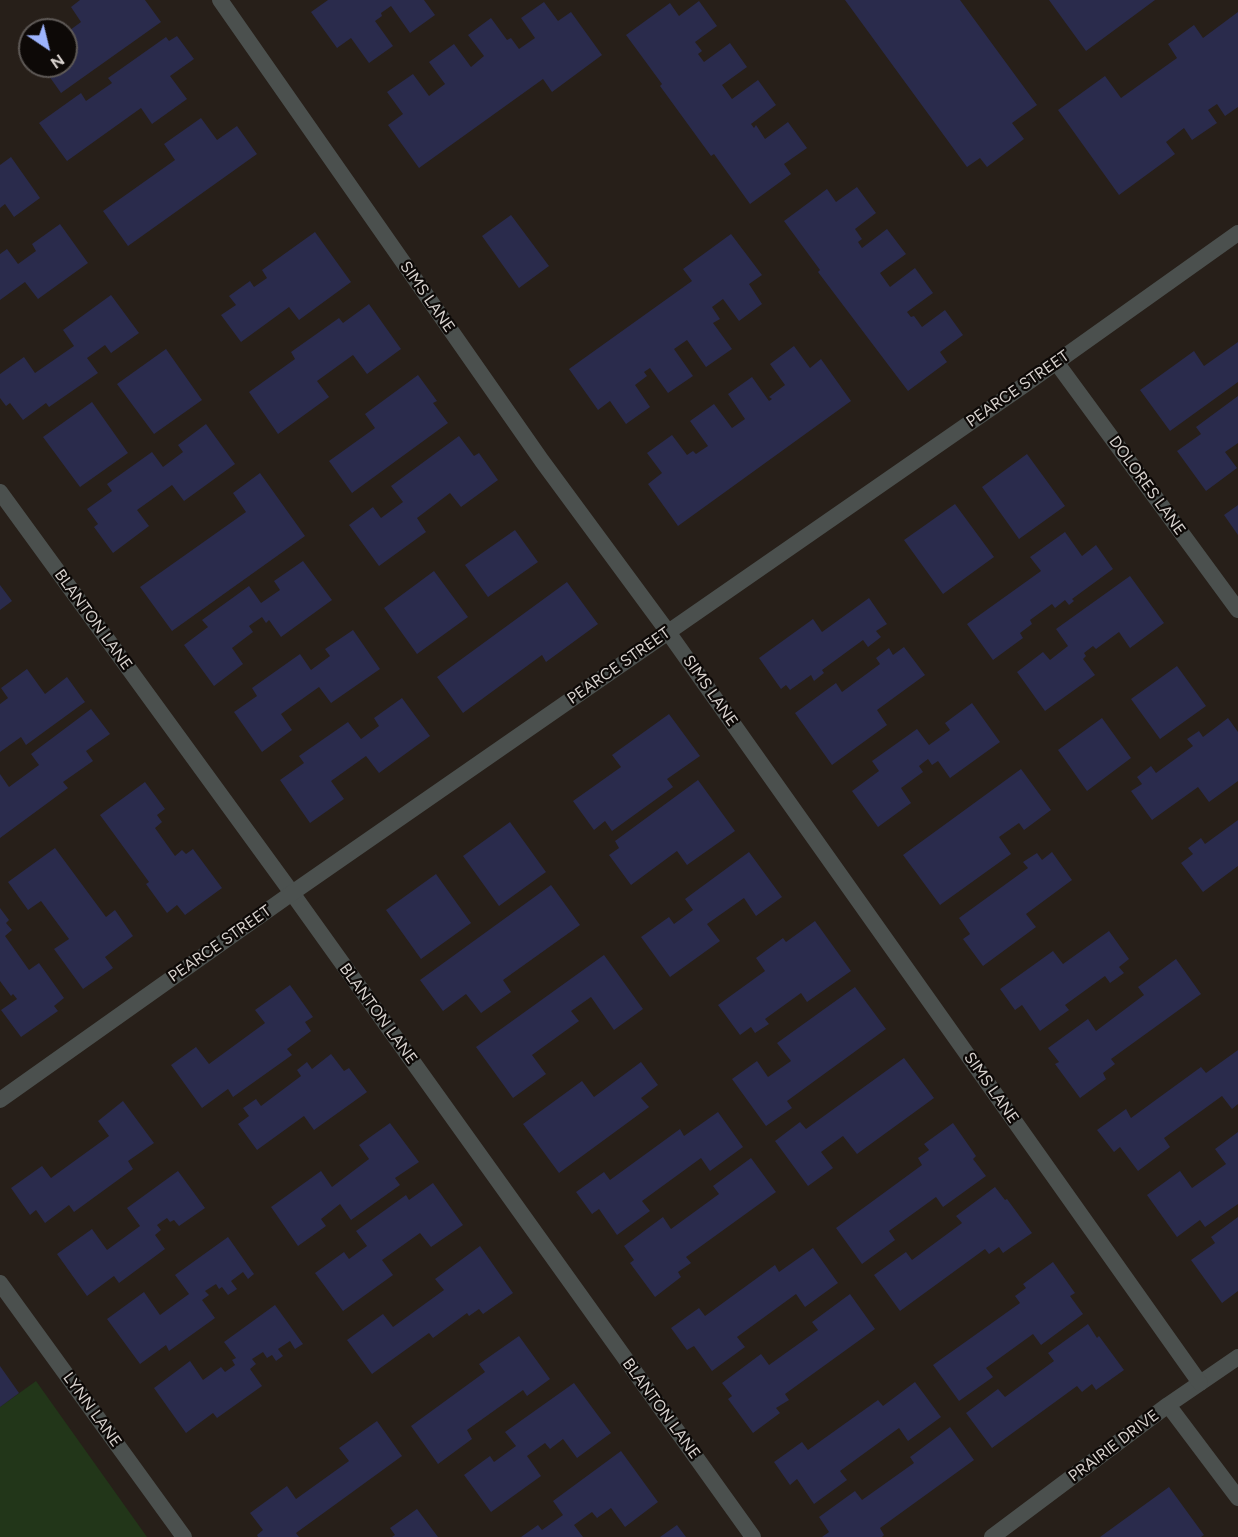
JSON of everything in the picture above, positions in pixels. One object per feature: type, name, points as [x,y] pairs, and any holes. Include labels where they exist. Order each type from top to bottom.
[{"type":"street","name":"SIMS LANE","points":[[220,0],[542,461],[668,632],[1200,1383]]},
{"type":"street","name":"PEARCE STREET","points":[[0,1100],[292,893],[1238,233]]},
{"type":"street","name":"DOLORES LANE","points":[[1056,362],[1238,610]]},
{"type":"street","name":"BLANTON LANE","points":[[0,492],[292,893],[753,1537]]},
{"type":"street","name":"LYNN LANE","points":[[0,1283],[184,1537]]},
{"type":"street","name":"PRAIRIE DRIVE","points":[[992,1537],[1238,1357]]},
{"type":"street","points":[[1168,1406],[1238,1498]]},
{"type":"green space","points":[[36,1381],[147,1537],[0,1537],[0,1407]]},
{"type":"building","points":[[80,0],[145,0],[161,22],[61,93],[50,78],[78,78],[78,24],[81,22],[71,7]]},
{"type":"building","points":[[328,0],[424,0],[435,15],[410,33],[391,6],[381,13],[382,16],[375,21],[393,46],[369,63],[351,38],[337,48],[311,12]]},
{"type":"building","points":[[845,0],[960,0],[1037,105],[1012,123],[1024,139],[987,167],[980,158],[967,167]]},
{"type":"building","points":[[1049,0],[1155,0],[1086,51]]},
{"type":"building","points":[[699,1],[717,26],[695,42],[702,51],[698,54],[704,62],[730,43],[747,67],[722,85],[732,99],[758,80],[776,105],[751,124],[754,128],[756,125],[765,139],[788,122],[807,148],[784,164],[791,174],[750,204],[714,154],[711,156],[626,35],[670,3],[679,16]]},
{"type":"building","points":[[544,2],[558,21],[571,12],[602,55],[552,92],[543,79],[419,168],[388,125],[403,114],[387,92],[413,74],[429,96],[445,84],[429,62],[454,44],[471,67],[484,56],[468,35],[491,18],[507,40],[511,38],[519,49],[535,38],[521,18]]},
{"type":"building","points":[[1238,12],[1238,107],[1225,116],[1217,104],[1208,110],[1217,123],[1192,140],[1184,128],[1166,142],[1175,154],[1119,195],[1058,110],[1105,76],[1121,98],[1177,58],[1168,44],[1194,25],[1203,38]]},
{"type":"building","points":[[177,36],[194,59],[170,76],[187,99],[152,124],[141,108],[67,161],[39,123],[81,93],[86,101],[112,83],[108,78],[166,37],[169,41]]},
{"type":"building","points":[[201,118],[217,140],[237,126],[257,154],[128,246],[103,211],[175,160],[164,144]]},
{"type":"building","points":[[11,157],[40,198],[14,217],[5,204],[0,208],[0,165]]},
{"type":"building","points":[[857,187],[876,213],[855,229],[862,239],[858,242],[862,248],[887,229],[906,254],[880,273],[890,287],[915,268],[933,293],[907,312],[911,317],[914,316],[922,327],[945,310],[963,335],[940,352],[947,362],[908,391],[818,272],[820,270],[784,221],[827,189],[836,202]]},
{"type":"building","points":[[511,215],[549,266],[519,288],[482,236]]},
{"type":"building","points":[[60,224],[88,263],[38,299],[25,282],[0,300],[0,254],[7,249],[18,264],[36,251],[32,244]]},
{"type":"building","points":[[315,232],[351,282],[299,320],[289,307],[241,342],[221,315],[236,305],[229,296],[250,281],[254,287],[267,278],[262,270]]},
{"type":"building","points":[[731,234],[762,275],[749,284],[762,304],[739,321],[723,299],[712,307],[720,319],[713,323],[732,349],[706,367],[687,340],[674,349],[693,376],[668,393],[650,368],[644,372],[647,376],[635,385],[650,407],[626,424],[610,401],[598,410],[569,369],[692,281],[683,269]]},
{"type":"building","points":[[111,295],[139,333],[111,353],[105,345],[87,358],[98,373],[49,407],[46,403],[23,420],[10,403],[6,406],[0,398],[0,374],[24,357],[35,373],[74,346],[63,330]]},
{"type":"building","points":[[369,304],[401,349],[367,374],[353,355],[317,381],[329,397],[278,434],[249,392],[295,359],[291,352],[339,318],[343,323]]},
{"type":"building","points":[[1238,342],[1238,382],[1170,431],[1140,390],[1194,351],[1204,366]]},
{"type":"building","points":[[794,346],[810,368],[821,359],[851,401],[678,526],[648,484],[662,473],[647,453],[672,435],[687,455],[693,451],[696,454],[708,446],[690,421],[714,404],[732,428],[745,419],[728,394],[752,377],[769,401],[772,399],[769,397],[785,385],[770,364]]},
{"type":"building","points":[[166,349],[202,400],[154,434],[117,384]]},
{"type":"building","points":[[418,375],[437,401],[433,403],[448,423],[352,493],[329,461],[375,428],[365,414]]},
{"type":"building","points":[[1238,396],[1238,443],[1225,452],[1237,468],[1206,491],[1177,451],[1201,434],[1196,427]]},
{"type":"building","points":[[92,402],[128,453],[80,487],[43,437]]},
{"type":"building","points":[[206,424],[235,464],[184,501],[172,485],[137,510],[149,526],[113,553],[94,527],[98,524],[87,509],[112,491],[107,484],[152,452],[163,467],[183,452],[178,445]]},
{"type":"building","points":[[459,436],[474,456],[479,453],[498,480],[461,507],[450,493],[417,518],[426,532],[379,566],[349,525],[373,507],[381,518],[403,502],[391,486]]},
{"type":"building","points":[[1027,454],[1065,506],[1019,539],[982,487]]},
{"type":"building","points":[[260,473],[305,536],[172,631],[140,587],[246,512],[233,493]]},
{"type":"building","points":[[955,504],[994,557],[943,594],[904,540]]},
{"type":"building","points":[[1238,505],[1238,535],[1224,515]]},
{"type":"building","points":[[515,530],[538,562],[488,597],[465,565]]},
{"type":"building","points":[[1065,532],[1082,556],[1096,545],[1113,569],[1072,599],[1074,601],[1069,605],[1065,600],[1055,608],[1052,604],[1030,620],[1032,624],[1020,633],[1023,638],[993,660],[967,624],[1041,571],[1030,557]]},
{"type":"building","points":[[303,561],[332,600],[281,637],[269,620],[266,623],[262,617],[249,626],[253,632],[232,648],[243,664],[214,686],[184,645],[208,627],[202,620],[249,586],[261,603],[280,590],[274,581]]},
{"type":"building","points":[[434,571],[468,617],[417,654],[384,608]]},
{"type":"building","points":[[1130,576],[1164,623],[1130,648],[1119,632],[1096,649],[1093,646],[1084,653],[1086,656],[1083,659],[1095,675],[1045,711],[1017,672],[1043,652],[1050,660],[1068,646],[1056,629]]},
{"type":"building","points":[[567,582],[598,624],[546,662],[542,655],[463,713],[437,677]]},
{"type":"building","points":[[0,585],[12,601],[0,610]]},
{"type":"building","points":[[869,598],[887,624],[876,631],[881,637],[868,647],[863,640],[822,670],[824,673],[814,681],[811,675],[790,690],[786,685],[781,689],[759,658],[813,619],[822,632]]},
{"type":"building","points":[[353,630],[380,669],[331,703],[319,687],[281,714],[292,730],[262,752],[234,712],[257,696],[252,688],[300,654],[311,670],[330,656],[325,649]]},
{"type":"building","points":[[904,647],[925,675],[877,710],[887,725],[832,765],[795,713],[836,683],[842,692],[880,664],[876,658],[889,648],[893,655]]},
{"type":"building","points":[[1177,666],[1206,706],[1160,739],[1131,699]]},
{"type":"building","points":[[27,669],[45,694],[67,677],[85,702],[26,745],[21,737],[0,752],[0,704],[8,698],[1,688]]},
{"type":"building","points":[[402,698],[430,736],[379,773],[366,756],[331,781],[344,799],[310,823],[280,780],[304,763],[299,756],[348,722],[361,739],[379,726],[374,718]]},
{"type":"building","points":[[972,703],[1000,742],[950,778],[938,761],[932,765],[928,759],[919,766],[923,772],[901,788],[911,803],[878,827],[852,791],[879,771],[872,761],[917,729],[929,745],[950,730],[945,723]]},
{"type":"building","points":[[91,709],[110,734],[86,751],[93,761],[63,782],[68,788],[0,838],[0,774],[9,787],[39,765],[31,754]]},
{"type":"building","points":[[669,714],[700,756],[667,779],[673,787],[612,831],[605,821],[594,830],[573,801],[621,767],[612,755]]},
{"type":"building","points":[[1102,718],[1131,758],[1087,791],[1058,750]]},
{"type":"building","points":[[1228,718],[1238,732],[1238,781],[1209,802],[1198,787],[1152,820],[1131,791],[1142,784],[1137,777],[1151,766],[1156,773],[1193,746],[1187,739],[1199,731],[1203,737]]},
{"type":"building","points":[[1021,769],[1051,810],[1024,830],[1019,823],[999,837],[1011,854],[940,905],[903,855]]},
{"type":"building","points":[[698,780],[735,831],[687,865],[677,851],[631,885],[609,855],[619,848],[615,841]]},
{"type":"building","points":[[145,782],[165,809],[157,815],[162,822],[155,828],[175,856],[182,850],[186,854],[193,849],[222,888],[185,915],[177,905],[167,913],[146,884],[149,882],[100,815]]},
{"type":"building","points":[[1238,820],[1238,866],[1203,892],[1181,863],[1193,854],[1188,848],[1201,838],[1205,844]]},
{"type":"building","points":[[510,822],[546,872],[499,906],[463,856]]},
{"type":"building","points":[[55,848],[106,917],[115,910],[133,936],[105,957],[113,968],[83,989],[54,949],[69,939],[41,901],[28,910],[8,882]]},
{"type":"building","points":[[749,852],[782,897],[756,916],[744,898],[707,924],[720,941],[670,977],[641,937],[669,917],[674,924],[693,910],[685,899]]},
{"type":"building","points":[[1052,852],[1072,880],[1026,914],[1036,927],[983,966],[963,939],[970,934],[959,918],[1028,868],[1023,862],[1037,853],[1042,860]]},
{"type":"building","points":[[436,874],[471,923],[421,959],[386,910]]},
{"type":"building","points":[[551,885],[580,925],[503,980],[511,992],[481,1013],[466,994],[443,1011],[420,980]]},
{"type":"building","points":[[0,908],[9,920],[6,923],[12,930],[5,936],[29,970],[39,963],[64,998],[54,1006],[58,1011],[21,1037],[1,1010],[17,999],[13,994],[11,996],[0,981]]},
{"type":"building","points":[[815,921],[851,971],[807,1002],[801,993],[765,1019],[769,1024],[755,1033],[751,1027],[740,1035],[718,1005],[765,971],[756,958],[783,938],[786,942]]},
{"type":"building","points":[[1109,931],[1129,959],[1119,967],[1124,973],[1110,983],[1105,976],[1065,1005],[1069,1010],[1040,1031],[1022,1005],[1015,1010],[1000,989],[1053,951],[1063,964]]},
{"type":"building","points":[[604,955],[643,1009],[614,1030],[591,997],[571,1011],[579,1021],[532,1055],[546,1074],[513,1098],[476,1047]]},
{"type":"building","points":[[1176,959],[1201,994],[1111,1059],[1115,1064],[1103,1073],[1106,1079],[1080,1098],[1055,1064],[1059,1062],[1048,1048],[1088,1019],[1096,1031],[1144,995],[1138,987]]},
{"type":"building","points":[[290,985],[313,1017],[305,1022],[311,1031],[287,1049],[292,1055],[233,1097],[228,1089],[202,1108],[171,1065],[196,1047],[209,1064],[265,1023],[255,1010]]},
{"type":"building","points":[[855,987],[886,1029],[787,1101],[792,1108],[766,1126],[732,1079],[757,1061],[768,1077],[791,1061],[777,1043]]},
{"type":"building","points":[[1238,1050],[1238,1104],[1232,1109],[1222,1096],[1164,1138],[1170,1147],[1138,1171],[1120,1147],[1114,1152],[1097,1130],[1126,1109],[1131,1118],[1201,1067],[1206,1073]]},
{"type":"building","points":[[331,1054],[344,1071],[349,1068],[367,1092],[314,1130],[304,1116],[257,1150],[238,1124],[249,1116],[243,1108],[256,1099],[261,1106],[301,1076],[297,1070],[307,1062],[312,1069]]},
{"type":"building","points":[[904,1058],[934,1098],[857,1154],[843,1136],[821,1152],[833,1168],[808,1186],[775,1141],[800,1122],[806,1129]]},
{"type":"building","points":[[641,1062],[658,1085],[641,1098],[649,1107],[559,1173],[523,1124],[582,1081],[594,1097]]},
{"type":"building","points":[[123,1101],[154,1143],[128,1161],[133,1169],[74,1212],[69,1205],[45,1223],[36,1210],[30,1215],[11,1188],[42,1166],[51,1178],[109,1136],[98,1121]]},
{"type":"building","points":[[718,1112],[743,1147],[710,1171],[701,1158],[642,1201],[650,1211],[617,1235],[599,1209],[592,1214],[576,1192],[604,1172],[610,1180],[680,1129],[684,1136]]},
{"type":"building","points":[[390,1123],[419,1162],[395,1178],[400,1185],[351,1220],[340,1204],[321,1219],[326,1226],[298,1246],[271,1207],[321,1171],[332,1187],[369,1159],[359,1145]]},
{"type":"building","points":[[953,1123],[976,1156],[973,1159],[986,1176],[943,1207],[936,1197],[889,1231],[895,1240],[862,1264],[836,1228],[922,1165],[918,1158],[929,1150],[924,1144]]},
{"type":"building","points":[[1238,1132],[1238,1204],[1205,1227],[1200,1220],[1177,1237],[1147,1195],[1180,1171],[1192,1188],[1226,1164],[1215,1149]]},
{"type":"building","points":[[751,1158],[776,1192],[686,1257],[691,1263],[678,1272],[681,1277],[655,1297],[630,1263],[634,1260],[624,1246],[663,1217],[671,1229],[719,1194],[713,1186]]},
{"type":"building","points":[[178,1171],[205,1208],[179,1226],[174,1220],[170,1222],[167,1218],[157,1225],[161,1230],[155,1235],[165,1249],[119,1283],[114,1276],[87,1296],[57,1254],[92,1229],[107,1250],[140,1226],[127,1208]]},
{"type":"building","points":[[433,1183],[463,1225],[431,1247],[420,1233],[382,1260],[393,1275],[343,1311],[315,1273],[344,1252],[349,1259],[367,1246],[356,1231],[406,1195],[409,1200]]},
{"type":"building","points":[[995,1187],[1005,1200],[1007,1199],[1032,1233],[1003,1253],[999,1247],[989,1254],[985,1249],[900,1311],[874,1275],[906,1252],[912,1260],[962,1223],[956,1216]]},
{"type":"building","points":[[1238,1217],[1238,1291],[1222,1303],[1191,1260],[1215,1243],[1211,1237]]},
{"type":"building","points":[[228,1237],[254,1274],[248,1279],[243,1272],[231,1281],[237,1289],[228,1295],[222,1287],[219,1289],[216,1284],[205,1291],[209,1295],[202,1300],[215,1318],[169,1351],[166,1345],[140,1364],[107,1319],[144,1292],[160,1315],[189,1294],[175,1275]]},
{"type":"building","points":[[480,1246],[513,1293],[483,1314],[479,1309],[469,1316],[467,1313],[433,1338],[429,1333],[372,1374],[347,1340],[383,1314],[393,1327],[444,1290],[435,1279]]},
{"type":"building","points":[[813,1248],[838,1283],[805,1307],[796,1294],[737,1337],[745,1347],[712,1371],[694,1346],[687,1350],[671,1328],[699,1308],[705,1316],[775,1265],[779,1272]]},
{"type":"building","points":[[1053,1262],[1075,1293],[1070,1296],[1083,1314],[1041,1345],[1033,1334],[986,1368],[993,1377],[959,1401],[933,1365],[1020,1303],[1015,1296],[1026,1288],[1023,1284]]},
{"type":"building","points":[[850,1294],[875,1329],[785,1394],[789,1400],[776,1408],[780,1413],[753,1433],[728,1399],[732,1396],[722,1383],[761,1354],[769,1365],[818,1330],[812,1322]]},
{"type":"building","points":[[275,1305],[303,1344],[295,1349],[290,1341],[278,1349],[283,1356],[276,1361],[272,1355],[267,1358],[263,1352],[252,1359],[256,1364],[250,1369],[262,1386],[217,1418],[213,1413],[186,1433],[154,1388],[190,1361],[203,1380],[221,1367],[225,1372],[235,1365],[232,1360],[236,1358],[224,1342]]},
{"type":"building","points":[[1088,1324],[1124,1370],[1096,1390],[1092,1384],[1082,1392],[1077,1386],[992,1448],[966,1413],[998,1389],[1005,1397],[1054,1361],[1048,1353]]},
{"type":"building","points":[[519,1336],[550,1379],[527,1396],[523,1390],[467,1430],[472,1439],[438,1464],[411,1426],[485,1372],[479,1364]]},
{"type":"building","points":[[0,1366],[19,1393],[0,1407]]},
{"type":"building","points":[[915,1382],[941,1417],[908,1441],[899,1428],[840,1471],[847,1480],[814,1504],[797,1479],[790,1485],[774,1462],[802,1442],[808,1450],[878,1400],[883,1406]]},
{"type":"building","points":[[574,1383],[611,1433],[577,1458],[563,1439],[550,1449],[545,1443],[527,1456],[541,1476],[491,1512],[464,1475],[490,1456],[494,1462],[516,1446],[505,1432]]},
{"type":"building","points":[[377,1421],[402,1456],[296,1533],[299,1537],[258,1537],[257,1535],[263,1530],[250,1513],[287,1486],[296,1499],[349,1461],[339,1448]]},
{"type":"building","points":[[950,1427],[974,1460],[880,1528],[884,1535],[882,1537],[822,1537],[829,1532],[819,1517],[855,1491],[862,1500],[914,1463],[910,1457]]},
{"type":"building","points":[[621,1451],[658,1502],[625,1527],[611,1508],[597,1518],[592,1512],[574,1525],[583,1537],[521,1537],[538,1525],[542,1530],[563,1515],[553,1501]]},
{"type":"building","points":[[1169,1487],[1204,1535],[1201,1537],[1100,1537]]},
{"type":"building","points":[[417,1509],[438,1537],[392,1537],[395,1535],[390,1528]]},
{"type":"building","points":[[677,1525],[686,1537],[660,1537]]}]
